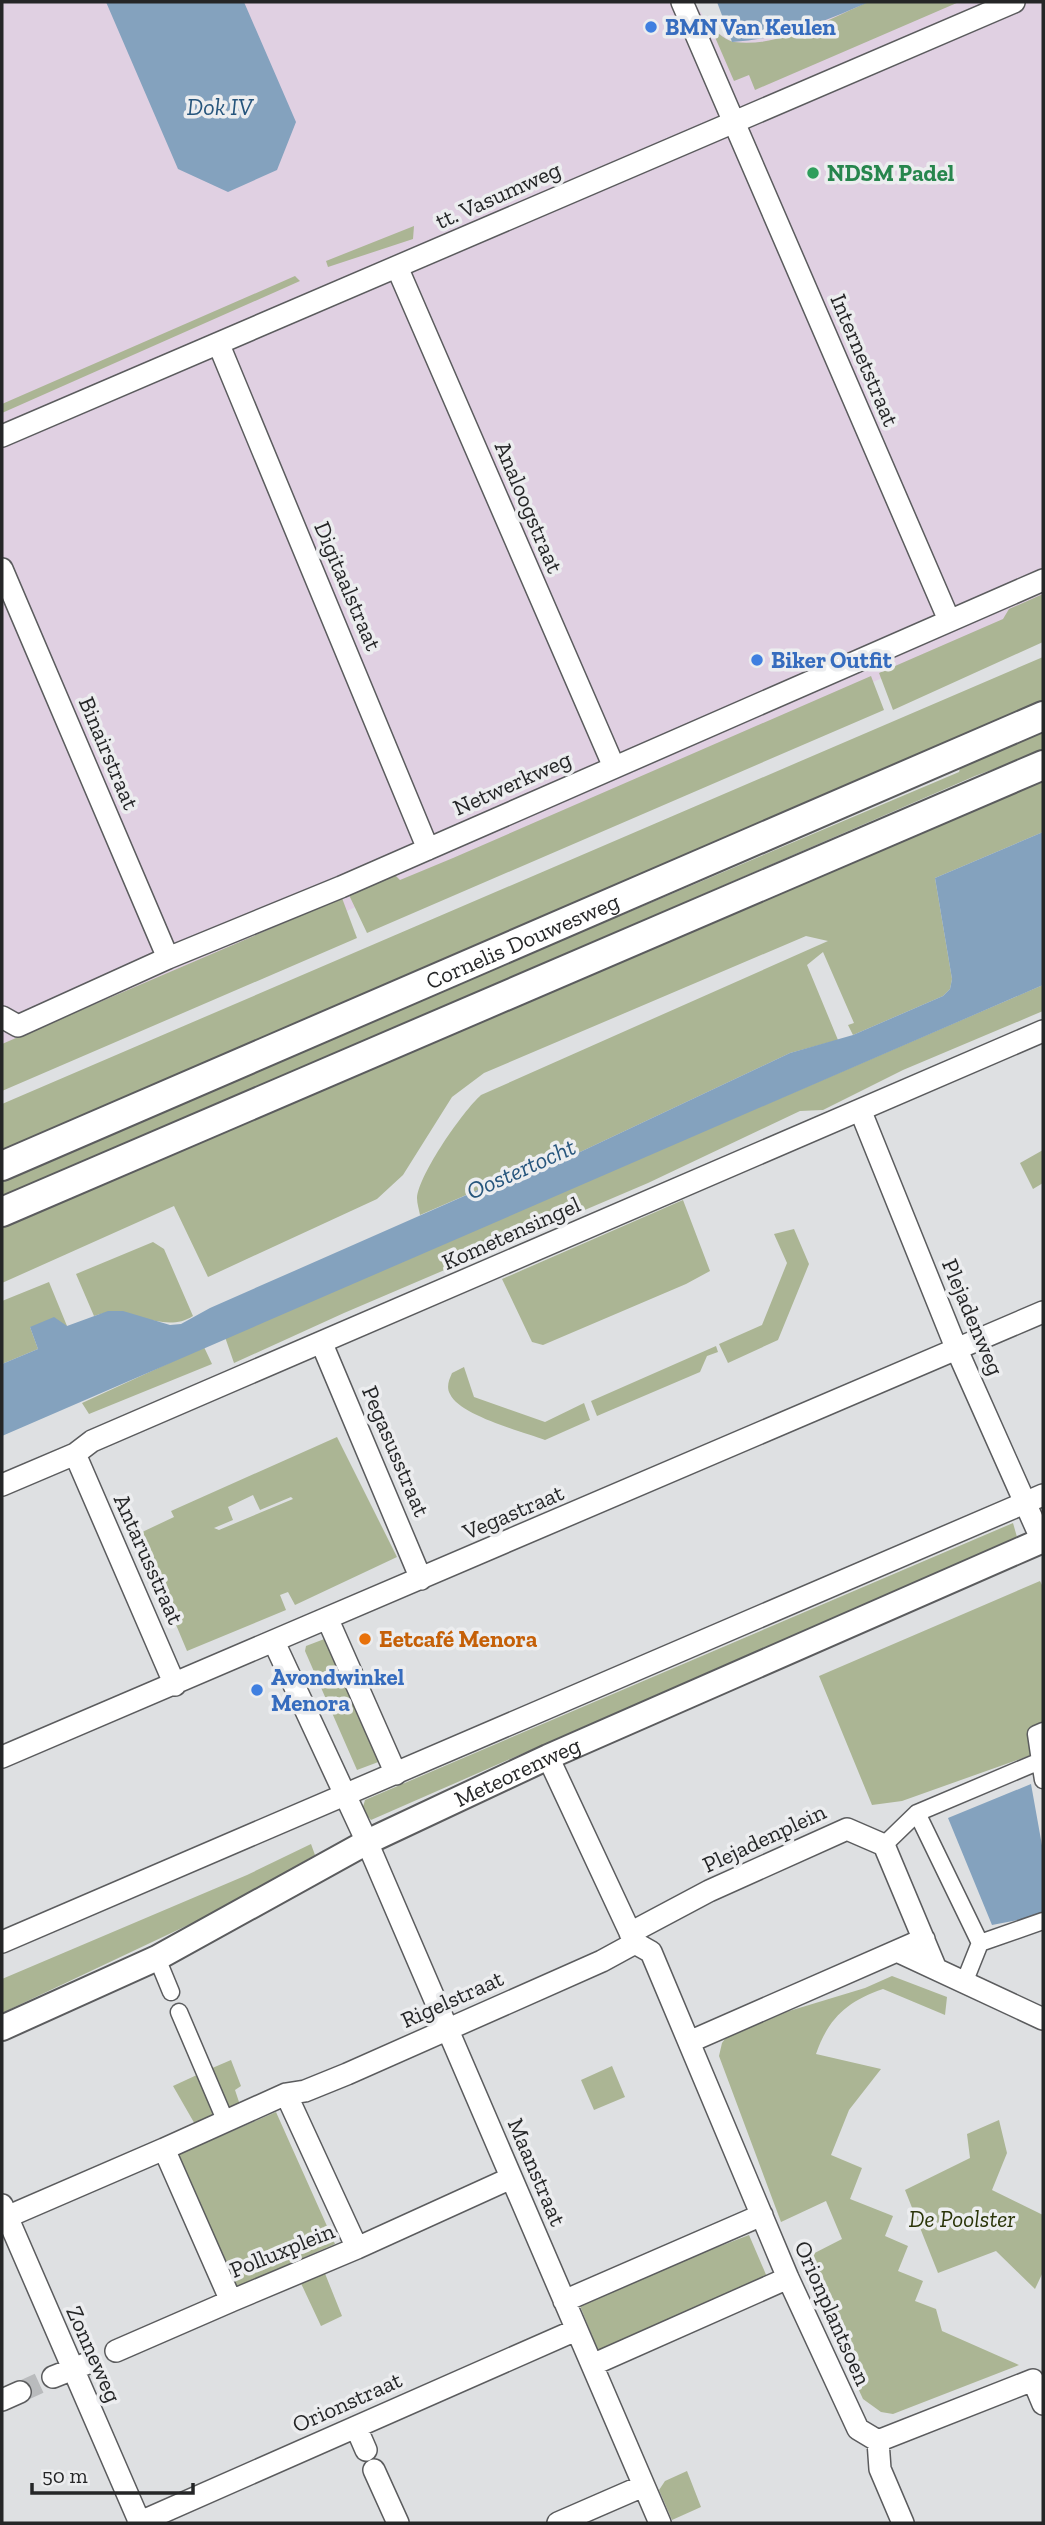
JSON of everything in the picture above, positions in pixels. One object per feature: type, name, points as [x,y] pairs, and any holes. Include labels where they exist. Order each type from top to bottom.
[{"type":"main road","name":"Cornelis Douwesweg","points":[[2,1166],[1043,716]]},
{"type":"main road","name":"Cornelis Douwesweg","points":[[2,1212],[1043,765]]},
{"type":"street","name":"Internetstraat","points":[[682,2],[949,620]]},
{"type":"street","name":"tt. Vasumweg","points":[[2,436],[1014,2]]},
{"type":"street","name":"Analoogstraat","points":[[397,267],[614,767]]},
{"type":"street","name":"Digitaalstraat","points":[[219,345],[428,849]]},
{"type":"street","name":"Binairstraat","points":[[2,569],[168,958]]},
{"type":"street","name":"Netwerkweg","points":[[2,1017],[18,1026],[168,958],[428,849],[1043,580]]},
{"type":"street","name":"Kometensingel","points":[[2,1485],[75,1454],[92,1441],[861,1112],[1043,1031]]},
{"type":"street","name":"Plejadenweg","points":[[861,1112],[957,1350],[1034,1498],[1043,1541]]},
{"type":"street","name":"Vegastraat","points":[[2,1757],[328,1620],[1043,1312]]},
{"type":"street","name":"Pegasusstraat","points":[[322,1344],[421,1579]]},
{"type":"street","name":"Antarusstraat","points":[[75,1454],[175,1685]]},
{"type":"street","name":"Meteorenweg","points":[[2,1942],[1034,1498]]},
{"type":"street","name":"Meteorenweg","points":[[2,2028],[157,1958],[367,1842],[548,1758],[1043,1541]]},
{"type":"street","points":[[328,1620],[396,1774]]},
{"type":"street","name":"Maanstraat","points":[[274,1642],[367,1842],[660,2523]]},
{"type":"street","points":[[1043,1731],[1036,1734],[1043,1780]]},
{"type":"street","points":[[548,1758],[633,1938]]},
{"type":"street","points":[[936,1969],[884,1845],[917,1813],[1040,1761]]},
{"type":"street","points":[[917,1813],[980,1943],[964,1983]]},
{"type":"street","name":"Plejadenplein","points":[[633,1938],[709,1891],[847,1829],[884,1845]]},
{"type":"street","points":[[980,1943],[1043,1921]]},
{"type":"street","name":"Rigelstraat","points":[[286,2094],[304,2091],[602,1961],[633,1938]]},
{"type":"street","name":"Orionplantsoen","points":[[633,1938],[651,1952],[788,2278],[852,2418],[859,2429],[878,2441]]},
{"type":"street","points":[[689,2042],[924,1939]]},
{"type":"street","points":[[897,1951],[1043,2019]]},
{"type":"street","points":[[157,1958],[171,1992]]},
{"type":"street","points":[[179,2012],[226,2122]]},
{"type":"street","points":[[3,2214],[164,2149],[286,2094]]},
{"type":"street","name":"Polluxplein","points":[[164,2149],[231,2301],[357,2248],[286,2094]]},
{"type":"street","points":[[357,2248],[511,2178]]},
{"type":"street","name":"Zonneweg","points":[[3,2214],[139,2523]]},
{"type":"street","points":[[564,2301],[762,2215]]},
{"type":"street","points":[[592,2365],[788,2278]]},
{"type":"street","points":[[116,2351],[231,2301]]},
{"type":"street","name":"Orionstraat","points":[[139,2523],[576,2330]]},
{"type":"street","points":[[903,2523],[880,2469],[878,2441],[1033,2380],[1043,2404]]},
{"type":"street","points":[[356,2427],[398,2523]]},
{"type":"street","points":[[558,2523],[643,2486]]},
{"type":"shaded area","points":[[2,2],[694,2],[711,28],[732,42],[869,2],[1043,2],[1043,608],[2,1061]]},
{"type":"green space","points":[[868,2],[959,2],[755,90],[749,75],[734,81],[711,28],[734,42],[768,41],[803,31]]},
{"type":"green space","points":[[414,226],[413,239],[328,267],[326,261]]},
{"type":"green space","points":[[295,276],[300,281],[2,413],[2,404]]},
{"type":"green space","points":[[1043,594],[1043,642],[893,710],[879,673],[1003,619],[1009,609]]},
{"type":"green space","points":[[1043,657],[1043,704],[2,1155],[2,1104]]},
{"type":"green space","points":[[871,676],[884,710],[367,933],[349,895],[395,875],[400,880],[453,858]]},
{"type":"green space","points":[[1043,727],[1043,751],[975,776],[2,1199],[2,1178],[959,772],[962,762]]},
{"type":"green space","points":[[1043,777],[1043,832],[935,878],[952,979],[950,989],[943,996],[853,1035],[848,1025],[854,1023],[823,952],[807,965],[838,1040],[790,1053],[561,1161],[487,1186],[420,1215],[417,1198],[425,1174],[453,1128],[481,1095],[828,941],[806,936],[484,1073],[452,1097],[403,1175],[377,1199],[208,1277],[174,1206],[2,1283],[2,1224]]},
{"type":"green space","points":[[342,898],[357,938],[2,1091],[2,1044]]},
{"type":"green space","points":[[1043,985],[1043,1011],[903,1070],[823,1110],[800,1111],[648,1183],[234,1363],[225,1337]]},
{"type":"green space","points":[[1043,1150],[1043,1183],[1033,1189],[1020,1163]]},
{"type":"green space","points":[[683,1200],[710,1271],[686,1284],[543,1345],[532,1342],[502,1279]]},
{"type":"green space","points":[[794,1229],[809,1264],[778,1340],[728,1363],[719,1344],[762,1325],[787,1263],[774,1234]]},
{"type":"green space","points":[[153,1242],[164,1249],[193,1316],[169,1323],[120,1313],[94,1316],[76,1274]]},
{"type":"green space","points":[[49,1282],[67,1326],[30,1327],[38,1349],[2,1364],[2,1301]]},
{"type":"green space","points":[[716,1346],[718,1352],[707,1356],[700,1372],[597,1416],[591,1401]]},
{"type":"green space","points":[[204,1347],[212,1364],[89,1414],[82,1403]]},
{"type":"green space","points":[[464,1367],[474,1397],[545,1422],[584,1403],[590,1420],[545,1440],[478,1416],[456,1402],[449,1391],[452,1373]]},
{"type":"green space","points":[[337,1437],[397,1557],[295,1605],[288,1592],[280,1595],[286,1610],[187,1651],[138,1534],[174,1517],[171,1511]],"holes":[[[253,1495],[260,1510],[291,1497],[293,1499],[219,1530],[214,1528],[233,1520],[228,1507]]]},
{"type":"green space","points":[[1013,1523],[1017,1537],[371,1820],[362,1810],[365,1800]]},
{"type":"green space","points":[[1040,1581],[1043,1587],[1043,1725],[1028,1733],[1034,1754],[902,1801],[872,1805],[819,1676]]},
{"type":"green space","points":[[327,1638],[381,1761],[357,1770],[305,1651],[306,1646]]},
{"type":"green space","points":[[311,1844],[315,1855],[222,1909],[2,2013],[2,1979],[247,1875]]},
{"type":"green space","points":[[892,1976],[947,1997],[945,2015],[883,1989],[859,1999],[833,2021],[816,2054],[881,2069],[849,2110],[831,2155],[862,2168],[850,2199],[893,2216],[885,2236],[908,2246],[898,2271],[923,2281],[915,2301],[936,2309],[942,2331],[1019,2365],[893,2414],[881,2412],[863,2399],[799,2261],[842,2239],[826,2201],[781,2222],[719,2056],[722,2043],[733,2028],[865,1988]]},
{"type":"green space","points":[[231,2060],[241,2086],[235,2090],[241,2108],[227,2112],[210,2069]]},
{"type":"green space","points":[[612,2066],[625,2097],[594,2110],[581,2080]]},
{"type":"green space","points":[[199,2074],[218,2117],[196,2126],[173,2086]]},
{"type":"green space","points":[[276,2112],[335,2244],[236,2287],[177,2155]]},
{"type":"green space","name":"De Poolster","points":[[999,2120],[1007,2153],[992,2190],[1043,2215],[1043,2272],[1035,2289],[996,2251],[938,2273],[905,2190],[970,2158],[967,2134]]},
{"type":"green space","points":[[749,2235],[767,2277],[599,2353],[578,2301]]},
{"type":"green space","points":[[324,2271],[342,2316],[321,2326],[298,2277]]},
{"type":"green space","points":[[687,2471],[701,2507],[672,2520],[659,2490],[665,2481]]},
{"type":"water","name":"Dok IV","points":[[106,2],[244,2],[296,122],[277,170],[228,192],[178,169]]},
{"type":"water","points":[[717,2],[869,2],[819,23],[785,33],[732,42]]},
{"type":"water","points":[[1043,832],[1043,985],[2,1436],[2,1364],[38,1349],[30,1327],[54,1317],[67,1326],[108,1311],[123,1311],[170,1325],[181,1324],[210,1308],[487,1186],[561,1161],[790,1053],[853,1035],[943,996],[950,989],[952,979],[935,878]]},
{"type":"water","points":[[1031,1784],[1043,1851],[1043,1915],[992,1925],[948,1818]]},
{"type":"tunnel","points":[[20,2392],[53,2377]]},
{"type":"place","name":"BMN Van Keulen","points":[[651,27]]},
{"type":"place","name":"NDSM Padel","points":[[813,173]]},
{"type":"place","name":"Biker Outfit","points":[[757,660]]},
{"type":"place","name":"Eetcafé Menora","points":[[365,1639]]},
{"type":"place","name":"Avondwinkel Menora","points":[[257,1690]]},
{"type":"water label","name":"Oostertocht","points":[[521,1169]]}]
